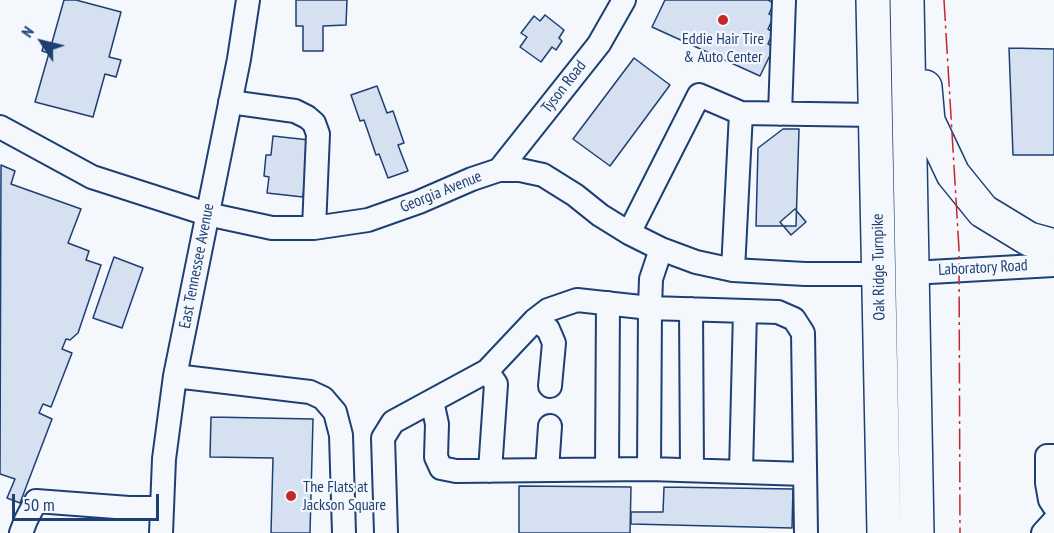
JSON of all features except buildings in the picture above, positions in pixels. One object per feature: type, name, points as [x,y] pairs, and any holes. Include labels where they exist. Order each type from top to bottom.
[{"type":"highway","name":"Oak Ridge Turnpike","points":[[873,0],[884,533]]},
{"type":"highway","name":"Oak Ridge Turnpike","points":[[908,0],[917,533]]},
{"type":"highway","points":[[908,0],[922,60],[928,121],[953,174],[983,211],[1029,239],[1054,246]]},
{"type":"highway","points":[[878,274],[912,273]]},
{"type":"street","name":"East Tennessee Avenue","points":[[162,521],[164,459],[175,376],[248,0]]},
{"type":"street","name":"Tyson Road","points":[[499,170],[599,44],[624,0]]},
{"type":"street","points":[[780,114],[784,0]]},
{"type":"street","points":[[629,233],[699,94],[741,112],[876,115]]},
{"type":"street","points":[[230,102],[295,111],[314,123],[318,134],[314,228]]},
{"type":"street","points":[[733,270],[741,112]]},
{"type":"street","name":"Georgia Avenue","points":[[0,127],[92,177],[207,214],[272,228],[314,228],[368,220],[419,202],[471,178],[499,170],[520,170],[543,175],[629,233],[661,249],[696,262],[733,270],[805,274],[878,274]]},
{"type":"street","points":[[649,469],[651,279],[661,249]]},
{"type":"street","name":"Laboratory Road","points":[[912,273],[1054,265]]},
{"type":"street","points":[[386,533],[383,438],[393,422],[487,371],[535,320],[548,310],[577,300],[650,308],[778,312],[794,319],[803,333],[806,533]]},
{"type":"street","points":[[607,469],[608,303]]},
{"type":"street","points":[[691,309],[692,470]]},
{"type":"street","points":[[741,472],[745,311]]},
{"type":"street","points":[[535,320],[548,329],[554,343],[550,386]]},
{"type":"street","points":[[487,371],[496,384],[490,471]]},
{"type":"street","points":[[175,376],[310,392],[317,394],[330,405],[335,412],[341,435],[344,533]]},
{"type":"street","points":[[432,401],[437,424],[436,457],[441,468],[456,471],[649,469],[805,474]]},
{"type":"street","points":[[547,470],[550,426]]},
{"type":"street","points":[[1054,456],[1047,456],[1047,483],[1050,500],[1054,506]]},
{"type":"street","points":[[21,533],[36,501],[129,508],[162,521]]},
{"type":"street","points":[[1043,533],[1054,521]]},
{"type":"power","points":[[944,0],[959,249],[960,533]]},
{"type":"place","name":"Eddie Hair Tire & Auto Center","points":[[723,20]]},
{"type":"place","name":"The Flats at Jackson Square","points":[[291,496]]}]
